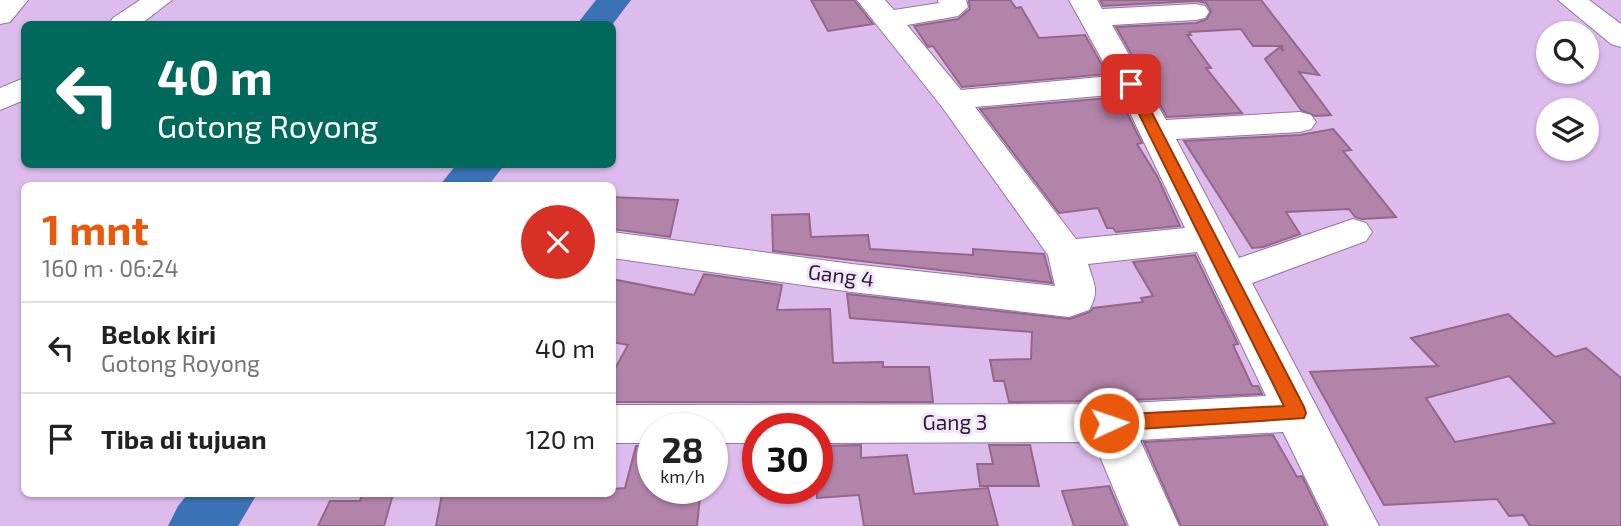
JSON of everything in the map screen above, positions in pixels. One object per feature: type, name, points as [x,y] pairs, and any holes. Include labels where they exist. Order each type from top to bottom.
[{"type":"street","points":[[0,16],[14,0]]},
{"type":"street","points":[[127,21],[158,0]]},
{"type":"street","points":[[879,10],[948,10],[954,7],[952,0]]},
{"type":"street","points":[[1573,0],[1621,38]]},
{"type":"street","points":[[1088,9],[1195,12]]},
{"type":"street","points":[[1088,9],[1131,84],[1354,526]]},
{"type":"street","points":[[879,10],[953,100],[1066,253],[1208,238]]},
{"type":"street","points":[[953,100],[1131,84]]},
{"type":"street","points":[[0,101],[21,89]]},
{"type":"street","points":[[1153,131],[1300,122]]},
{"type":"street","points":[[1228,277],[1353,232]]},
{"type":"street","name":"Gang 4","points":[[616,246],[852,278],[1069,302],[1076,299],[1077,294],[1066,253]]},
{"type":"street","name":"Gang 3","points":[[616,424],[1109,423],[1297,413]]},
{"type":"street","points":[[1109,423],[1154,526]]},
{"type":"building","points":[[811,0],[854,0],[873,24],[828,31]]},
{"type":"building","points":[[969,0],[1010,0],[1016,8],[1021,7],[1039,38],[1085,35],[1107,74],[962,87],[933,46],[928,47],[914,26],[958,19],[970,9]]},
{"type":"building","points":[[1100,0],[1261,0],[1319,75],[1299,72],[1331,115],[1315,116],[1301,110],[1265,59],[1280,47],[1283,51],[1282,46],[1253,46],[1241,29],[1189,32],[1191,35],[1187,35],[1211,68],[1206,68],[1242,113],[1167,117],[1116,27],[1196,23],[1207,19],[1211,11],[1206,3],[1196,1],[1103,6]]},
{"type":"building","points":[[1119,97],[1142,143],[1137,144],[1157,176],[1180,226],[1116,232],[1113,228],[1107,228],[1098,208],[1059,213],[980,109]]},
{"type":"building","points":[[1333,129],[1351,150],[1343,151],[1396,217],[1362,219],[1355,217],[1349,209],[1286,212],[1300,234],[1263,247],[1252,248],[1184,141],[1300,135]]},
{"type":"building","points":[[616,197],[678,200],[670,237],[616,230]]},
{"type":"building","points":[[809,214],[811,237],[868,235],[870,249],[973,255],[973,249],[1044,254],[1052,283],[773,251],[772,215]]},
{"type":"building","points":[[1195,255],[1238,344],[1233,345],[1252,386],[1258,386],[1262,394],[1109,401],[1009,402],[1004,381],[994,381],[990,360],[1031,359],[1032,332],[850,318],[847,294],[1070,319],[1090,312],[1093,308],[1143,302],[1141,298],[1153,296],[1133,262]]},
{"type":"building","points":[[704,274],[782,285],[777,310],[830,309],[833,363],[883,362],[883,367],[929,367],[933,402],[616,402],[616,367],[628,345],[616,343],[616,280],[694,295]]},
{"type":"building","points":[[1508,314],[1555,357],[1586,348],[1621,378],[1621,526],[1530,526],[1523,515],[1509,516],[1497,499],[1384,505],[1310,372],[1438,366],[1411,338]],"holes":[[[1509,376],[1555,423],[1455,442],[1426,398]]]},
{"type":"building","points":[[1273,435],[1297,477],[1302,476],[1326,526],[1181,526],[1144,442]]},
{"type":"building","points":[[861,445],[861,458],[907,455],[914,494],[988,488],[998,526],[864,526],[859,495],[833,497],[833,446]]},
{"type":"building","points":[[989,445],[1030,445],[1039,486],[980,486],[977,464],[993,464]]},
{"type":"building","points":[[637,446],[637,504],[699,504],[697,526],[436,526],[441,497],[616,497],[616,489],[625,488]]},
{"type":"building","points":[[1109,486],[1126,526],[1074,526],[1062,491]]},
{"type":"building","points":[[361,497],[392,497],[384,526],[318,526],[330,501],[360,501]]},
{"type":"waterway","points":[[597,21],[614,0]]},
{"type":"waterway","points":[[465,182],[480,168]]},
{"type":"waterway","points":[[200,526],[224,497]]},
{"type":"route","points":[[1109,423],[1297,413],[1131,84]]}]
